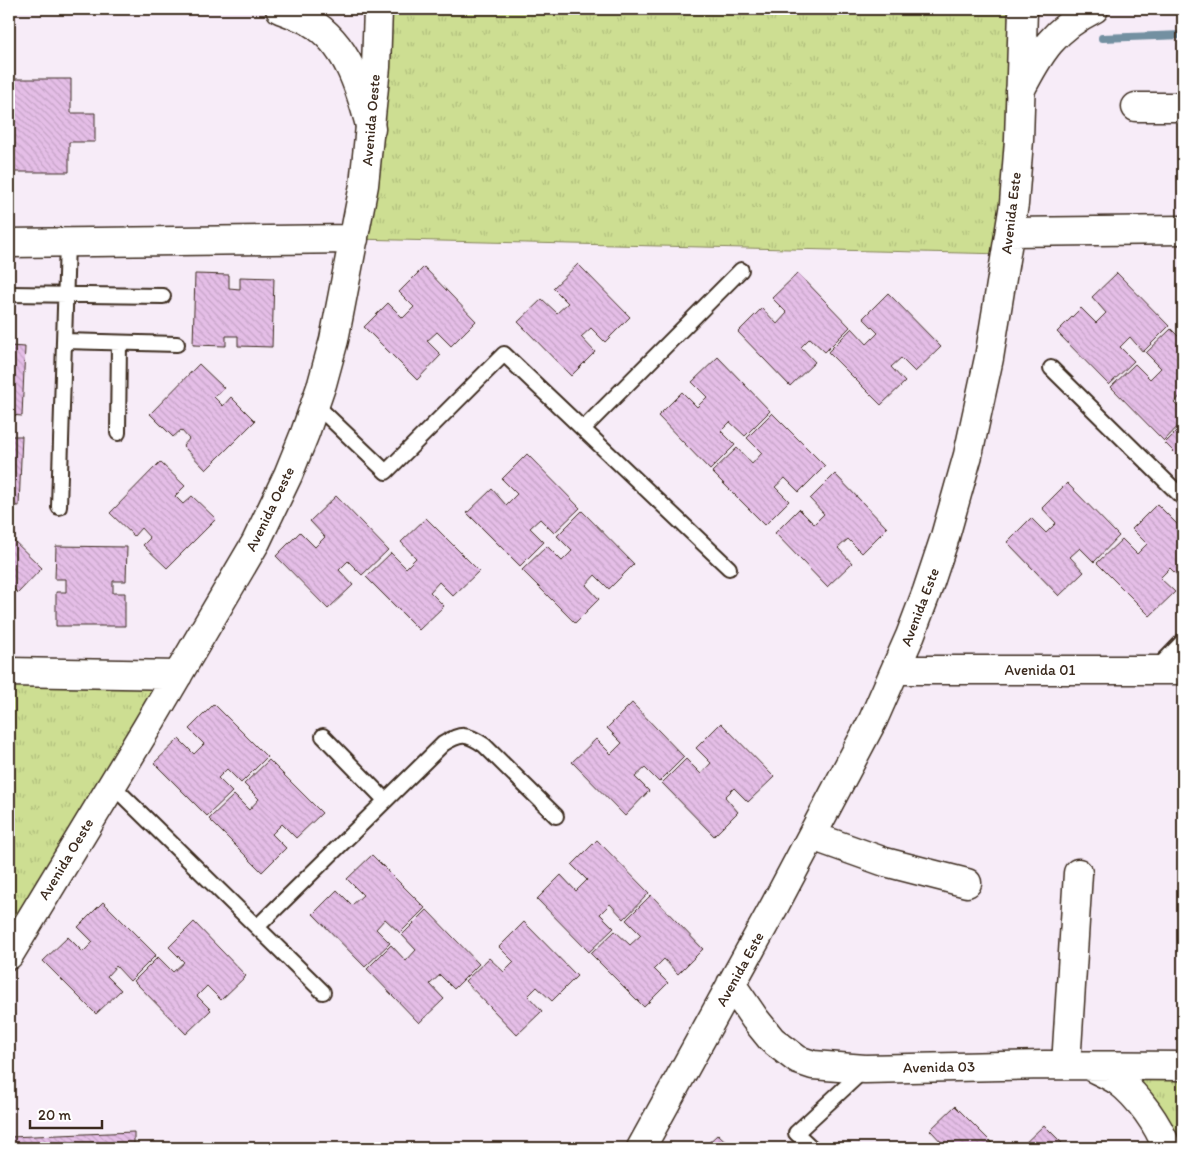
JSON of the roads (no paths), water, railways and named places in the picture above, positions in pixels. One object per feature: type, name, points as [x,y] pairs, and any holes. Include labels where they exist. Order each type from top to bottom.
[{"type":"street","points":[[280,9],[309,21],[328,36],[347,60],[360,90],[371,129]]},
{"type":"street","name":"Avenida Oeste","points":[[9,955],[256,542],[288,475],[322,384],[334,340],[354,238],[364,186],[371,129],[378,9]]},
{"type":"street","name":"Avenida Este","points":[[641,1148],[874,720],[927,591],[959,492],[989,358],[1010,232],[1016,172],[1023,9]]},
{"type":"street","points":[[1020,90],[1036,60],[1051,39],[1075,18],[1094,9]]},
{"type":"street","points":[[1136,107],[1183,107]]},
{"type":"street","points":[[1010,232],[1183,230]]},
{"type":"street","points":[[9,243],[354,238]]},
{"type":"street","name":"Avenida 01","points":[[896,670],[1183,670]]},
{"type":"street","points":[[9,672],[178,675]]},
{"type":"street","points":[[812,836],[885,862],[967,883]]},
{"type":"street","points":[[1078,873],[1076,1064],[1118,1082],[1135,1098],[1150,1117],[1164,1139],[1167,1148]]},
{"type":"street","name":"Avenida 03","points":[[731,984],[772,1040],[798,1060],[813,1065],[865,1069],[1076,1064],[1183,1066]]},
{"type":"lane","points":[[59,508],[67,242]]},
{"type":"lane","points":[[583,429],[741,270]]},
{"type":"lane","points":[[9,294],[164,296]]},
{"type":"lane","points":[[64,341],[177,344]]},
{"type":"lane","points":[[118,433],[119,343]]},
{"type":"lane","points":[[315,404],[386,472],[504,354],[729,568]]},
{"type":"lane","points":[[1051,368],[1183,498]]},
{"type":"lane","points":[[1154,670],[1183,641]]},
{"type":"lane","points":[[257,927],[442,744],[457,735],[470,736],[484,744],[556,816]]},
{"type":"lane","points":[[323,736],[385,800]]},
{"type":"lane","points":[[112,785],[323,992]]},
{"type":"lane","points":[[812,1148],[796,1133],[865,1069]]},
{"type":"waterway","points":[[1102,38],[1183,35]]}]
